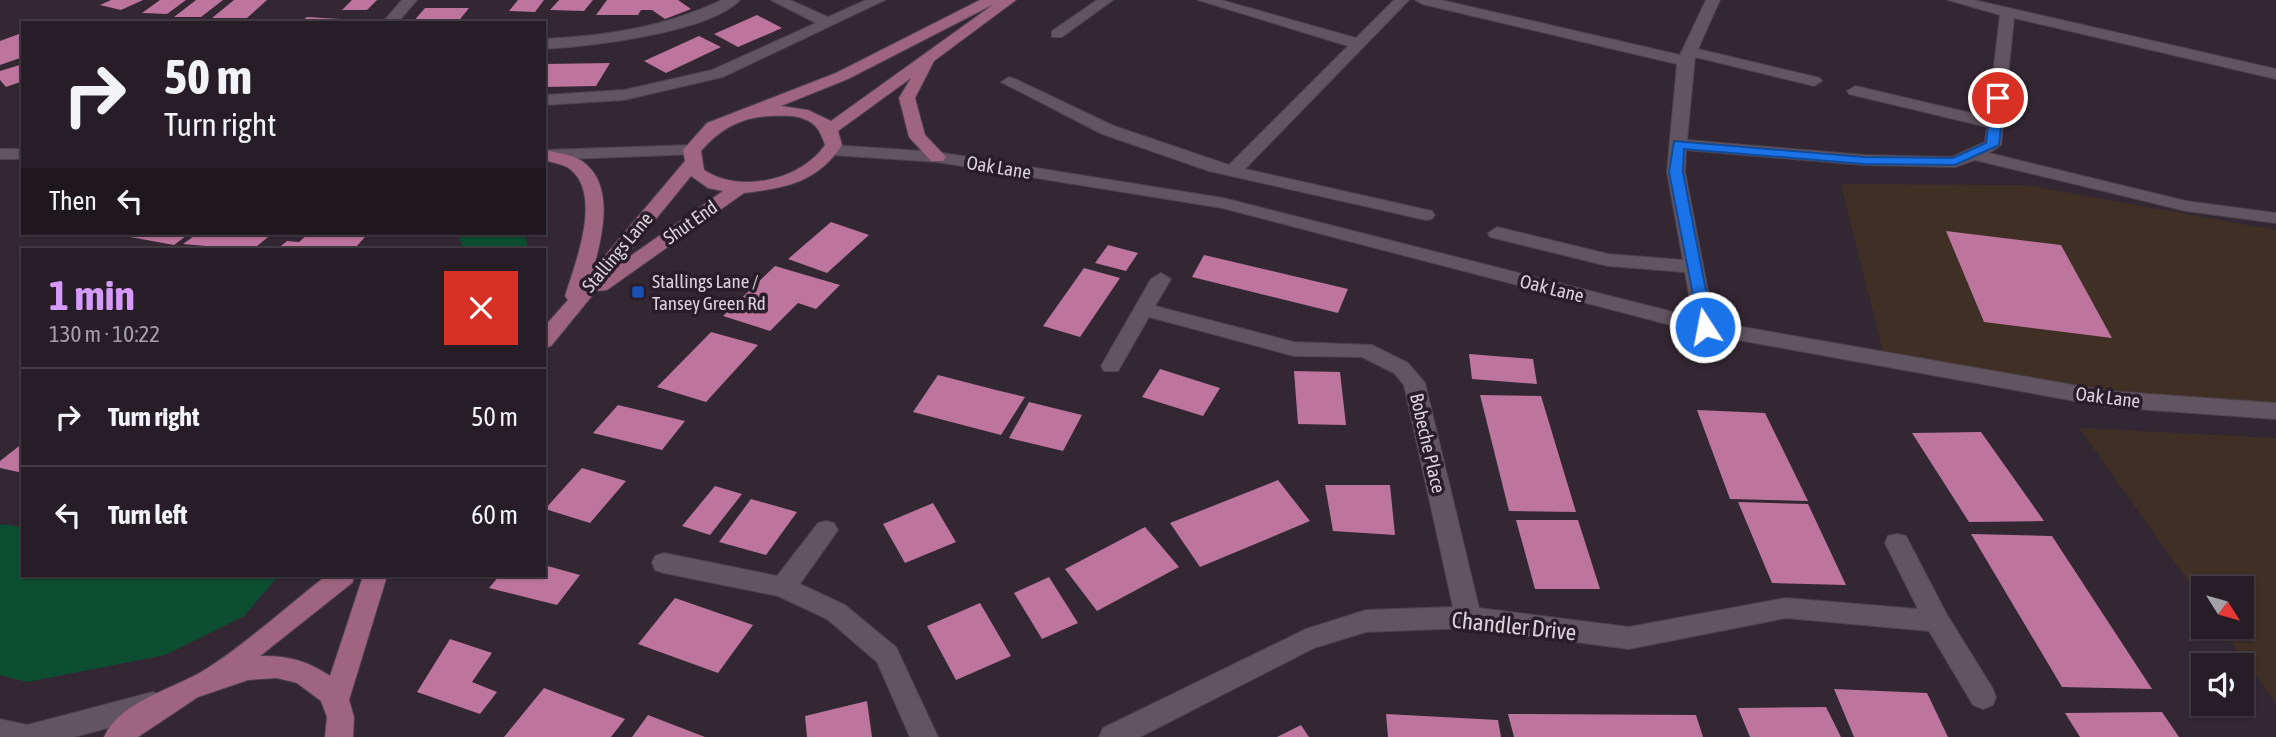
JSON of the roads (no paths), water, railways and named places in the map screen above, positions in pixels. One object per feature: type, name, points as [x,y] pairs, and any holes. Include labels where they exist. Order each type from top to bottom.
[{"type":"main road","name":"Stallings Lane","points":[[546,339],[692,157],[713,127],[842,76],[991,0]]},
{"type":"main road","points":[[830,129],[1009,0]]},
{"type":"main road","points":[[932,55],[907,98],[917,137],[937,157]]},
{"type":"main road","points":[[692,157],[700,176],[717,184],[738,188],[762,187],[796,178],[823,162],[832,150],[834,139],[830,129],[807,115],[790,111],[751,113]]},
{"type":"main road","points":[[546,156],[576,165],[592,188],[595,227],[573,305]]},
{"type":"main road","name":"Shut End","points":[[573,305],[738,188]]},
{"type":"main road","points":[[217,676],[342,577]]},
{"type":"main road","points":[[344,734],[336,698],[376,577]]},
{"type":"main road","points":[[118,737],[162,701],[217,676],[270,666],[313,674],[336,698]]},
{"type":"street","points":[[391,21],[410,0]]},
{"type":"street","points":[[546,44],[601,41],[643,34],[704,15],[733,0]]},
{"type":"street","points":[[778,0],[828,23]]},
{"type":"street","points":[[546,100],[624,95],[716,74],[878,0]]},
{"type":"street","points":[[1057,34],[1106,0]]},
{"type":"street","points":[[1205,0],[1359,44]]},
{"type":"street","points":[[1233,171],[1402,0]]},
{"type":"street","points":[[1422,0],[1814,81]]},
{"type":"street","points":[[1705,327],[1676,172],[1687,56],[1713,0]]},
{"type":"street","points":[[1955,0],[2276,74]]},
{"type":"street","points":[[1678,144],[1864,160],[1955,162],[1993,145],[2007,13]]},
{"type":"street","points":[[1009,82],[1108,130],[1233,171],[1426,215]]},
{"type":"street","points":[[1855,91],[1995,124]]},
{"type":"street","name":"Oak Lane","points":[[832,150],[937,157],[1223,203],[1705,327],[2108,399],[2276,411]]},
{"type":"street","points":[[0,154],[21,154]]},
{"type":"street","points":[[1973,154],[2186,206],[2276,218]]},
{"type":"street","points":[[546,155],[692,157]]},
{"type":"street","points":[[1497,233],[1608,260],[1694,267]]},
{"type":"street","points":[[1111,366],[1161,279]]},
{"type":"street","name":"Bobeche Place","points":[[1145,310],[1294,349],[1365,350],[1401,368],[1414,383],[1468,617]]},
{"type":"street","points":[[783,587],[826,530]]},
{"type":"street","points":[[1897,543],[1937,621],[1983,697]]},
{"type":"street","points":[[664,563],[783,587],[836,612],[887,655],[924,737]]},
{"type":"street","name":"Chandler Drive","points":[[1113,737],[1307,640],[1366,621],[1468,617],[1629,638],[1786,608],[1937,621]]},
{"type":"street","points":[[0,731],[27,737],[162,701]]},
{"type":"place","name":"Stallings Lane / Tansey Green Rd","points":[[638,292]]}]
